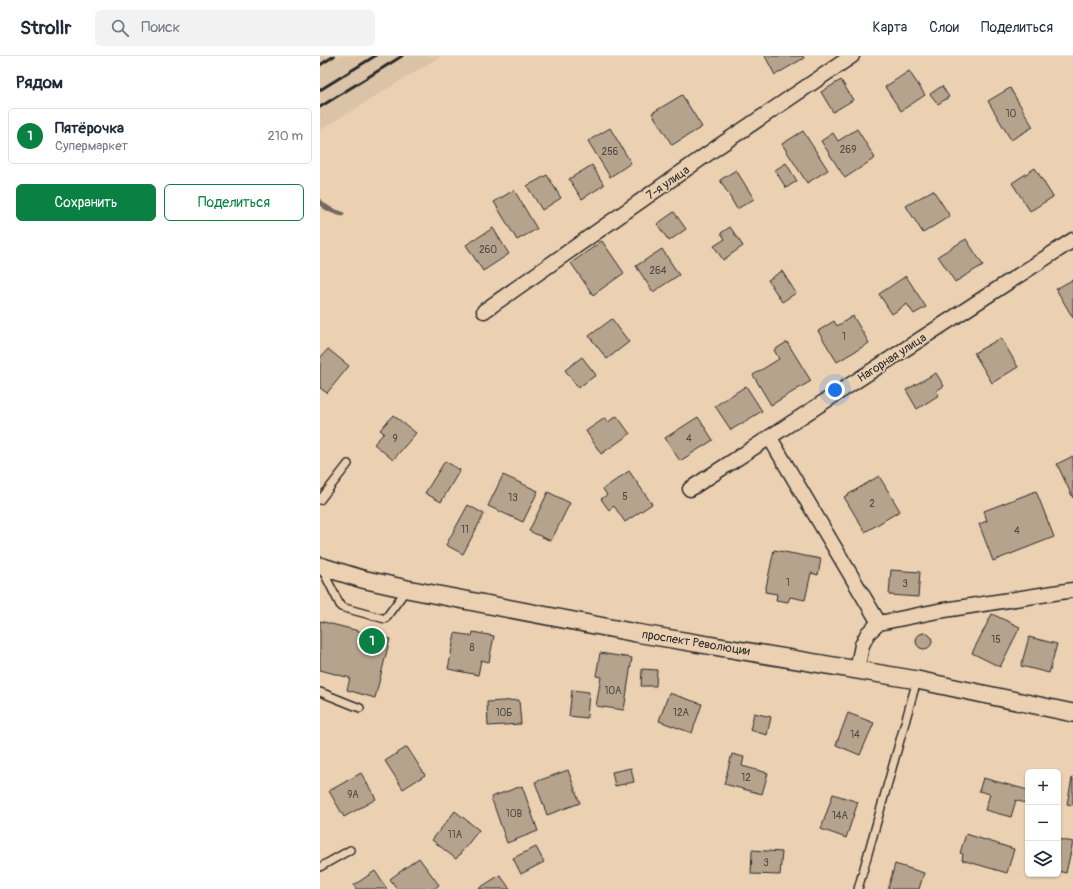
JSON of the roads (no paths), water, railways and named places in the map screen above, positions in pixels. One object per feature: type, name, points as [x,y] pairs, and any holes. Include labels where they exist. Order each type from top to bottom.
[{"type":"street","name":"7-я улица","points":[[484,311],[716,148],[852,56]]},
{"type":"street","name":"Нагорная улица","points":[[690,490],[1073,240]]},
{"type":"street","points":[[770,438],[880,623]]},
{"type":"street","name":"проспект Революции","points":[[320,566],[362,579],[406,589],[629,632],[917,680],[1073,713]]},
{"type":"street","points":[[857,670],[862,645],[868,633],[880,623],[938,611],[1073,590]]},
{"type":"lane","points":[[320,500],[348,464]]},
{"type":"lane","points":[[320,566],[341,607],[385,619],[406,589]]},
{"type":"lane","points":[[858,889],[917,680]]},
{"type":"lane","points":[[320,692],[360,708]]},
{"type":"lane","points":[[320,867],[350,850]]},
{"type":"waterway","points":[[320,202],[327,208],[342,214]]},
{"type":"railway","points":[[320,65],[334,56]]},
{"type":"railway","points":[[320,90],[375,56]]},
{"type":"railway","points":[[320,107],[402,56]]},
{"type":"place","name":"Пятёрочка","points":[[372,641]]}]
